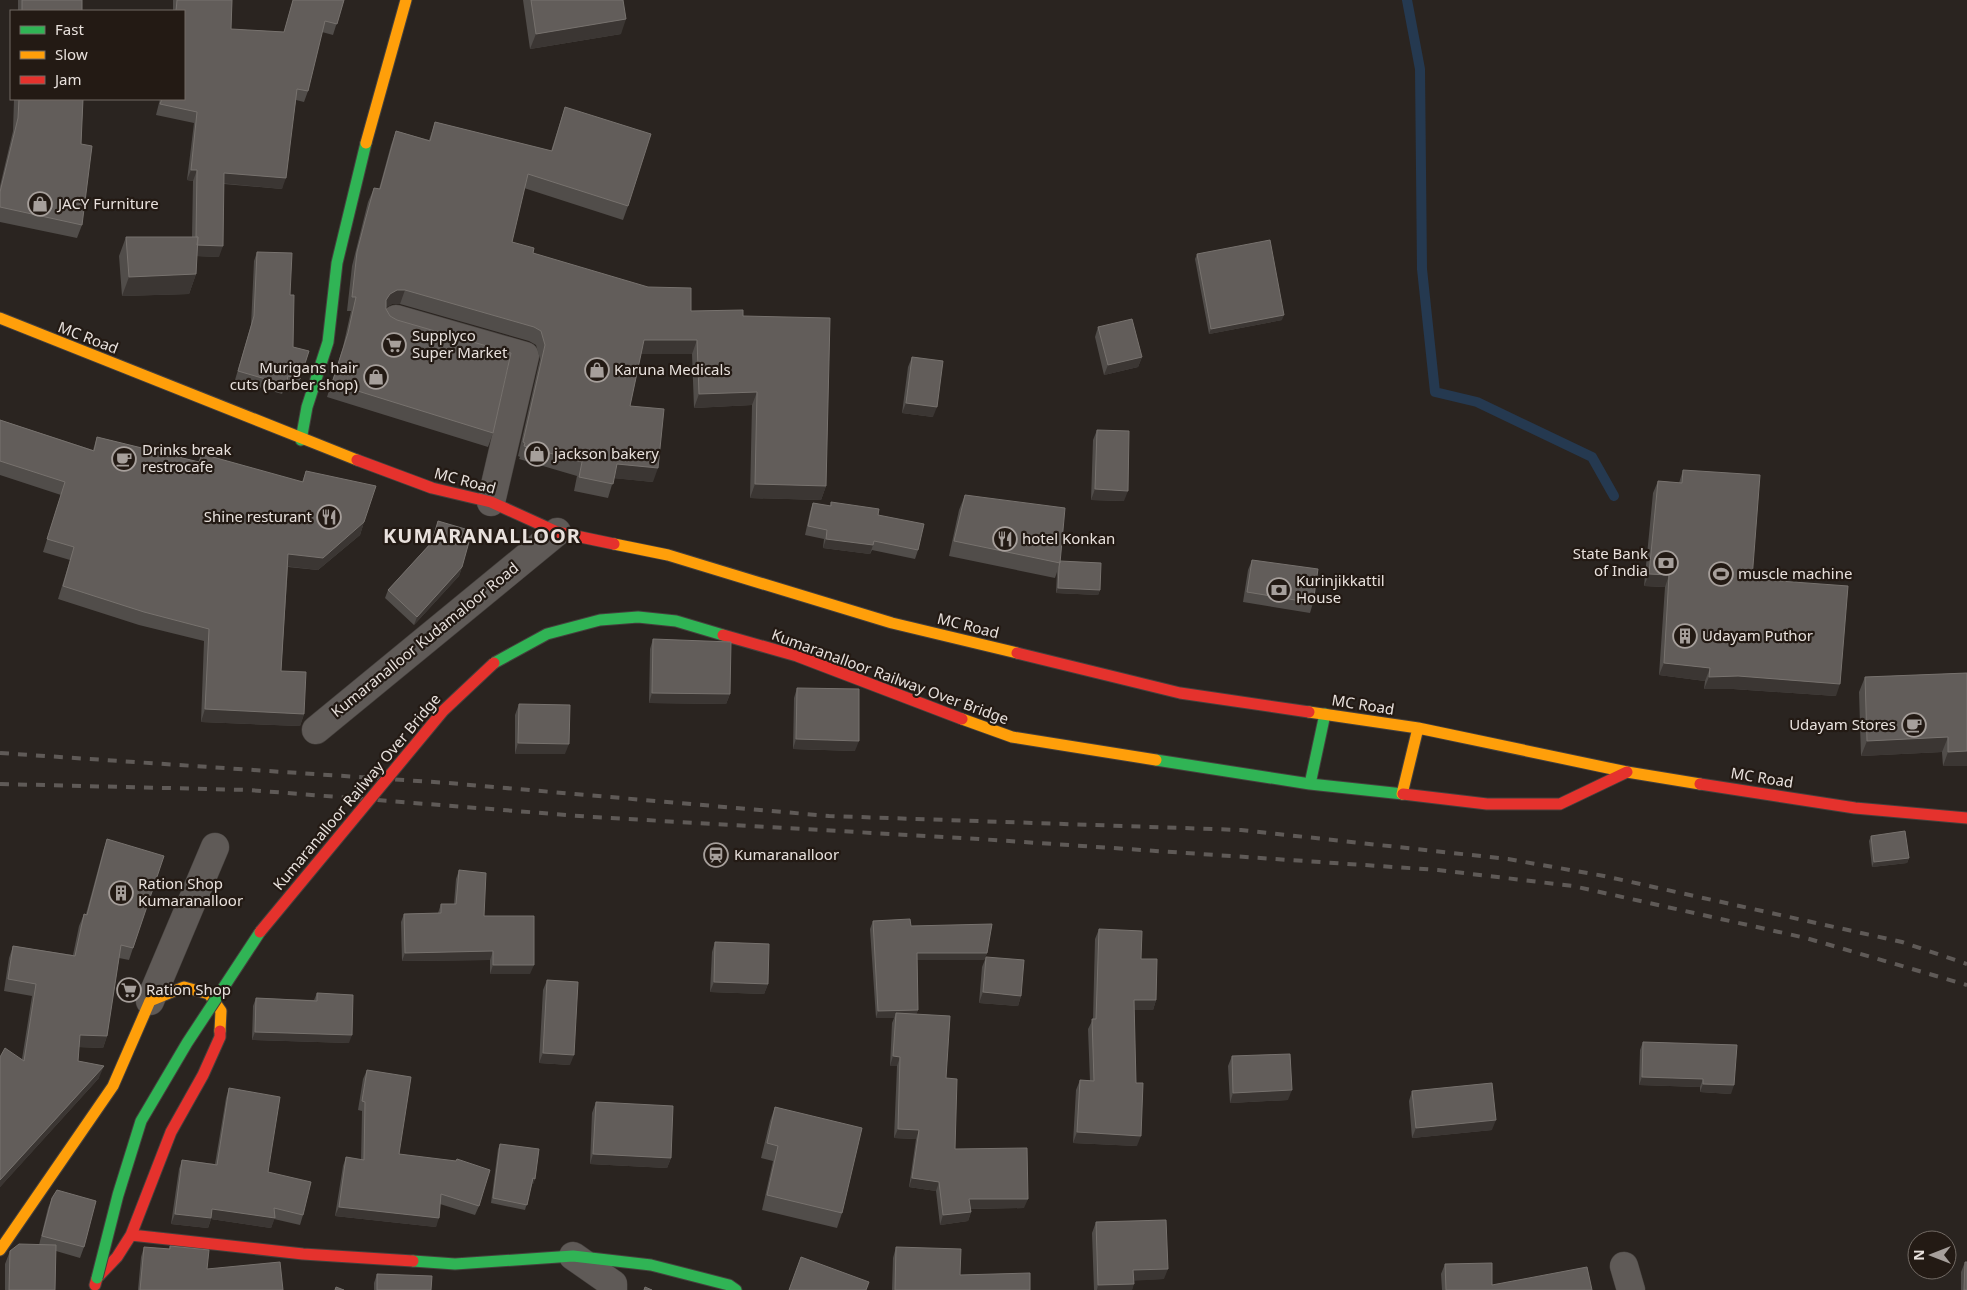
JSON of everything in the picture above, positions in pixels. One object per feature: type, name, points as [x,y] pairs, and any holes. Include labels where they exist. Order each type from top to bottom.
[{"type":"main road","points":[[301,440],[307,407],[328,342],[337,263],[367,138],[406,0]]},
{"type":"main road","name":"MC Road","points":[[0,318],[301,440],[432,488],[491,502],[558,532],[668,555],[892,623],[1180,693],[1418,728],[1627,772],[1855,808],[1967,818]]},
{"type":"main road","name":"Kumaranalloor Railway Over Bridge","points":[[97,1278],[118,1195],[141,1122],[187,1043],[254,940],[443,711],[498,660],[547,634],[600,620],[638,617],[676,621],[797,656],[922,706],[1012,737],[1310,784],[1487,804],[1560,804],[1627,772]]},
{"type":"main road","points":[[1310,784],[1325,714]]},
{"type":"main road","points":[[1402,794],[1418,728]]},
{"type":"main road","points":[[0,1250],[113,1086],[150,1001],[184,987],[209,994],[221,1012],[220,1037],[203,1075],[170,1132],[131,1235],[117,1256],[97,1278],[93,1290]]},
{"type":"main road","points":[[131,1235],[303,1254],[455,1264],[573,1256],[651,1266],[729,1285],[736,1290]]},
{"type":"street","points":[[396,319],[525,356],[491,502]]},
{"type":"street","name":"Kumaranalloor Kudamaloor Road","points":[[316,730],[558,532]]},
{"type":"street","points":[[150,1001],[215,847]]},
{"type":"street","points":[[573,1256],[613,1284],[613,1290]]},
{"type":"building","points":[[22,0],[82,0],[82,10],[22,10]]},
{"type":"building","points":[[177,0],[232,0],[231,29],[284,32],[293,0],[344,0],[337,24],[325,21],[308,91],[297,89],[286,178],[224,173],[223,246],[197,245],[197,170],[191,170],[197,112],[160,104],[162,100],[185,100],[185,10],[176,10]]},
{"type":"building","points":[[531,0],[623,0],[626,19],[536,34]]},
{"type":"building","points":[[19,100],[83,100],[81,144],[92,146],[82,225],[0,207],[0,192],[18,118]]},
{"type":"building","points":[[565,107],[651,134],[628,206],[528,174],[512,242],[534,248],[533,253],[648,287],[691,288],[691,311],[743,310],[743,316],[830,318],[826,486],[755,484],[757,392],[699,394],[697,340],[644,340],[630,406],[664,409],[658,468],[617,464],[613,484],[579,477],[582,462],[524,446],[525,443],[523,442],[545,345],[541,331],[534,327],[405,290],[397,290],[390,294],[386,300],[386,309],[390,316],[397,320],[511,353],[493,433],[332,383],[348,333],[356,297],[352,297],[357,252],[374,188],[380,189],[396,131],[430,141],[435,122],[552,151]]},
{"type":"building","points":[[126,237],[198,237],[196,274],[129,277]]},
{"type":"building","points":[[1270,240],[1284,315],[1211,329],[1197,254]]},
{"type":"building","points":[[257,252],[292,253],[290,295],[294,295],[293,347],[309,351],[300,379],[288,376],[286,385],[238,371],[254,316]]},
{"type":"building","points":[[1132,319],[1142,357],[1108,365],[1098,327]]},
{"type":"building","points":[[912,357],[943,361],[937,407],[906,403]]},
{"type":"building","points":[[0,420],[94,451],[97,437],[199,462],[202,454],[303,482],[306,471],[376,486],[364,522],[323,558],[288,554],[281,671],[306,672],[304,714],[205,709],[209,629],[144,612],[63,586],[74,547],[47,539],[65,482],[0,461]]},
{"type":"building","points":[[1097,430],[1129,431],[1128,491],[1095,489]]},
{"type":"building","points":[[1683,470],[1760,475],[1752,579],[1848,586],[1840,684],[1738,676],[1709,677],[1710,668],[1664,663],[1669,575],[1649,574],[1658,481],[1682,483]]},
{"type":"building","name":"hotel Konkan","points":[[965,495],[1065,508],[1060,563],[954,541]]},
{"type":"building","points":[[831,502],[879,509],[878,515],[924,524],[918,550],[874,541],[873,545],[826,539],[827,530],[808,526],[813,503],[831,506]]},
{"type":"building","points":[[438,521],[472,531],[462,567],[417,617],[388,590],[432,542]]},
{"type":"building","name":"Kurinjikkattil House","points":[[1252,560],[1318,569],[1313,603],[1247,592]]},
{"type":"building","points":[[1060,561],[1101,563],[1100,590],[1058,588]]},
{"type":"building","points":[[653,639],[731,642],[730,694],[652,693]]},
{"type":"building","name":"Udayam Stores","points":[[1967,673],[1967,751],[1948,752],[1948,737],[1867,741],[1865,677]]},
{"type":"building","points":[[797,688],[859,689],[859,741],[796,739]]},
{"type":"building","points":[[519,704],[570,705],[569,744],[518,743]]},
{"type":"building","points":[[1905,831],[1909,858],[1874,862],[1871,836]]},
{"type":"building","points":[[107,839],[164,856],[133,948],[121,945],[107,1036],[80,1035],[78,1061],[104,1066],[0,1180],[0,1057],[5,1048],[24,1061],[36,984],[8,979],[13,946],[75,956],[84,914],[87,915]]},
{"type":"building","points":[[459,870],[486,873],[484,916],[534,916],[534,965],[493,965],[493,951],[405,953],[404,914],[441,913],[441,904],[456,904]]},
{"type":"building","points":[[910,919],[911,926],[992,924],[987,953],[917,953],[918,1010],[878,1011],[873,921]]},
{"type":"building","points":[[1099,929],[1142,931],[1141,959],[1157,959],[1156,1000],[1134,1000],[1136,1083],[1143,1083],[1141,1136],[1077,1132],[1080,1080],[1094,1081],[1092,1019],[1096,1019]]},
{"type":"building","points":[[715,942],[769,944],[768,984],[714,982]]},
{"type":"building","points":[[986,957],[1024,960],[1021,996],[983,992]]},
{"type":"building","points":[[547,980],[578,982],[574,1055],[543,1053]]},
{"type":"building","points":[[317,993],[353,995],[352,1035],[255,1032],[256,998],[317,1001]]},
{"type":"building","points":[[896,1013],[950,1016],[946,1078],[957,1079],[955,1149],[1027,1148],[1028,1199],[969,1199],[971,1212],[943,1215],[939,1182],[912,1178],[919,1130],[898,1129],[900,1057],[893,1056]]},
{"type":"building","points":[[1643,1042],[1737,1045],[1734,1085],[1703,1084],[1703,1079],[1642,1077]]},
{"type":"building","points":[[1290,1054],[1292,1090],[1233,1093],[1232,1056]]},
{"type":"building","points":[[367,1070],[411,1077],[399,1154],[456,1161],[457,1159],[490,1170],[479,1206],[441,1194],[439,1218],[339,1207],[346,1157],[364,1160],[365,1102],[362,1101]]},
{"type":"building","points":[[1492,1083],[1496,1120],[1416,1128],[1412,1091]]},
{"type":"building","points":[[229,1088],[280,1097],[268,1172],[311,1182],[303,1215],[274,1208],[275,1218],[212,1209],[211,1218],[175,1214],[182,1160],[217,1165]]},
{"type":"building","points":[[596,1102],[673,1106],[671,1158],[593,1154]]},
{"type":"building","points":[[775,1107],[862,1128],[842,1213],[767,1195],[778,1146],[767,1143]]},
{"type":"building","points":[[500,1144],[539,1149],[535,1179],[533,1178],[527,1205],[493,1198]]},
{"type":"building","points":[[57,1190],[96,1201],[84,1247],[42,1236],[52,1198]]},
{"type":"building","points":[[1166,1220],[1168,1269],[1133,1270],[1134,1284],[1098,1285],[1096,1222]]},
{"type":"building","points":[[19,1244],[56,1245],[55,1290],[9,1290],[10,1251]]},
{"type":"building","points":[[170,1246],[209,1250],[207,1269],[280,1262],[283,1290],[140,1290],[144,1247],[170,1249]]},
{"type":"building","points":[[896,1247],[961,1249],[960,1275],[1030,1273],[1030,1290],[895,1290]]},
{"type":"building","points":[[801,1257],[869,1282],[866,1290],[789,1290]]},
{"type":"building","points":[[1965,1262],[1967,1262],[1967,1290],[1964,1290]]},
{"type":"building","points":[[1492,1263],[1492,1285],[1587,1267],[1592,1290],[1446,1290],[1445,1264]]},
{"type":"building","points":[[377,1274],[432,1276],[431,1290],[377,1290]]},
{"type":"waterway","points":[[1407,0],[1420,69],[1422,269],[1435,392],[1477,402],[1592,457],[1614,496]]},
{"type":"railway","points":[[0,753],[448,783],[829,816],[1241,830],[1508,859],[1604,876],[1902,942],[1967,964]]},
{"type":"railway","points":[[0,784],[249,790],[592,817],[979,839],[1438,870],[1573,886],[1806,938],[1967,985]]},
{"type":"traffic: fast","points":[[301,440],[307,407],[328,342],[337,263],[366,143]]},
{"type":"traffic: fast","points":[[494,663],[547,634],[600,620],[638,617],[676,621],[723,635]]},
{"type":"traffic: fast","points":[[1310,784],[1325,714]]},
{"type":"traffic: fast","points":[[1156,760],[1310,784],[1403,794]]},
{"type":"traffic: fast","points":[[97,1278],[118,1195],[141,1121],[187,1043],[260,932]]},
{"type":"traffic: fast","points":[[413,1261],[455,1264],[573,1256],[651,1265],[729,1285],[736,1290]]},
{"type":"traffic: slow","points":[[366,143],[406,0]]},
{"type":"traffic: slow","points":[[0,318],[357,460]]},
{"type":"traffic: slow","points":[[614,544],[668,555],[892,623],[1017,653]]},
{"type":"traffic: slow","points":[[1309,712],[1418,728],[1627,772],[1700,784]]},
{"type":"traffic: slow","points":[[962,719],[1012,737],[1156,760]]},
{"type":"traffic: slow","points":[[1402,794],[1418,728]]},
{"type":"traffic: slow","points":[[0,1250],[113,1086],[150,1001],[184,987],[209,994],[221,1011],[220,1031]]},
{"type":"traffic: jam","points":[[357,460],[432,488],[491,502],[557,532],[614,544]]},
{"type":"traffic: jam","points":[[723,635],[797,656],[962,719]]},
{"type":"traffic: jam","points":[[1017,653],[1180,693],[1309,712]]},
{"type":"traffic: jam","points":[[260,932],[443,711],[494,663]]},
{"type":"traffic: jam","points":[[1403,794],[1487,804],[1560,804],[1627,772]]},
{"type":"traffic: jam","points":[[1700,784],[1855,808],[1967,818]]},
{"type":"traffic: jam","points":[[95,1285],[97,1278],[117,1257],[131,1235],[171,1132],[203,1075],[220,1037],[220,1031]]},
{"type":"traffic: jam","points":[[131,1235],[303,1254],[413,1261]]},
{"type":"place","name":"JACY Furniture","points":[[40,204]]},
{"type":"place","name":"Supplyco Super Market","points":[[394,345]]},
{"type":"place","name":"Karuna Medicals","points":[[597,370]]},
{"type":"place","name":"Murigans hair cuts (barber shop)","points":[[376,377]]},
{"type":"place","name":"jackson bakery","points":[[537,454]]},
{"type":"place","name":"Drinks break restrocafe","points":[[124,459]]},
{"type":"place","name":"Shine resturant","points":[[329,517]]},
{"type":"place","name":"hotel Konkan","points":[[1005,539]]},
{"type":"place","name":"State Bank of India","points":[[1666,563]]},
{"type":"place","name":"muscle machine","points":[[1721,574]]},
{"type":"place","name":"Kurinjikkattil House","points":[[1279,590]]},
{"type":"place","name":"Udayam Puthor","points":[[1685,636]]},
{"type":"place","name":"Udayam Stores","points":[[1914,725]]},
{"type":"place","name":"Kumaranalloor","points":[[716,855]]},
{"type":"place","name":"Ration Shop Kumaranalloor","points":[[121,893]]},
{"type":"place","name":"Ration Shop","points":[[129,990]]},
{"type":"district","name":"KUMARANALLOOR","points":[[482,536]]}]
